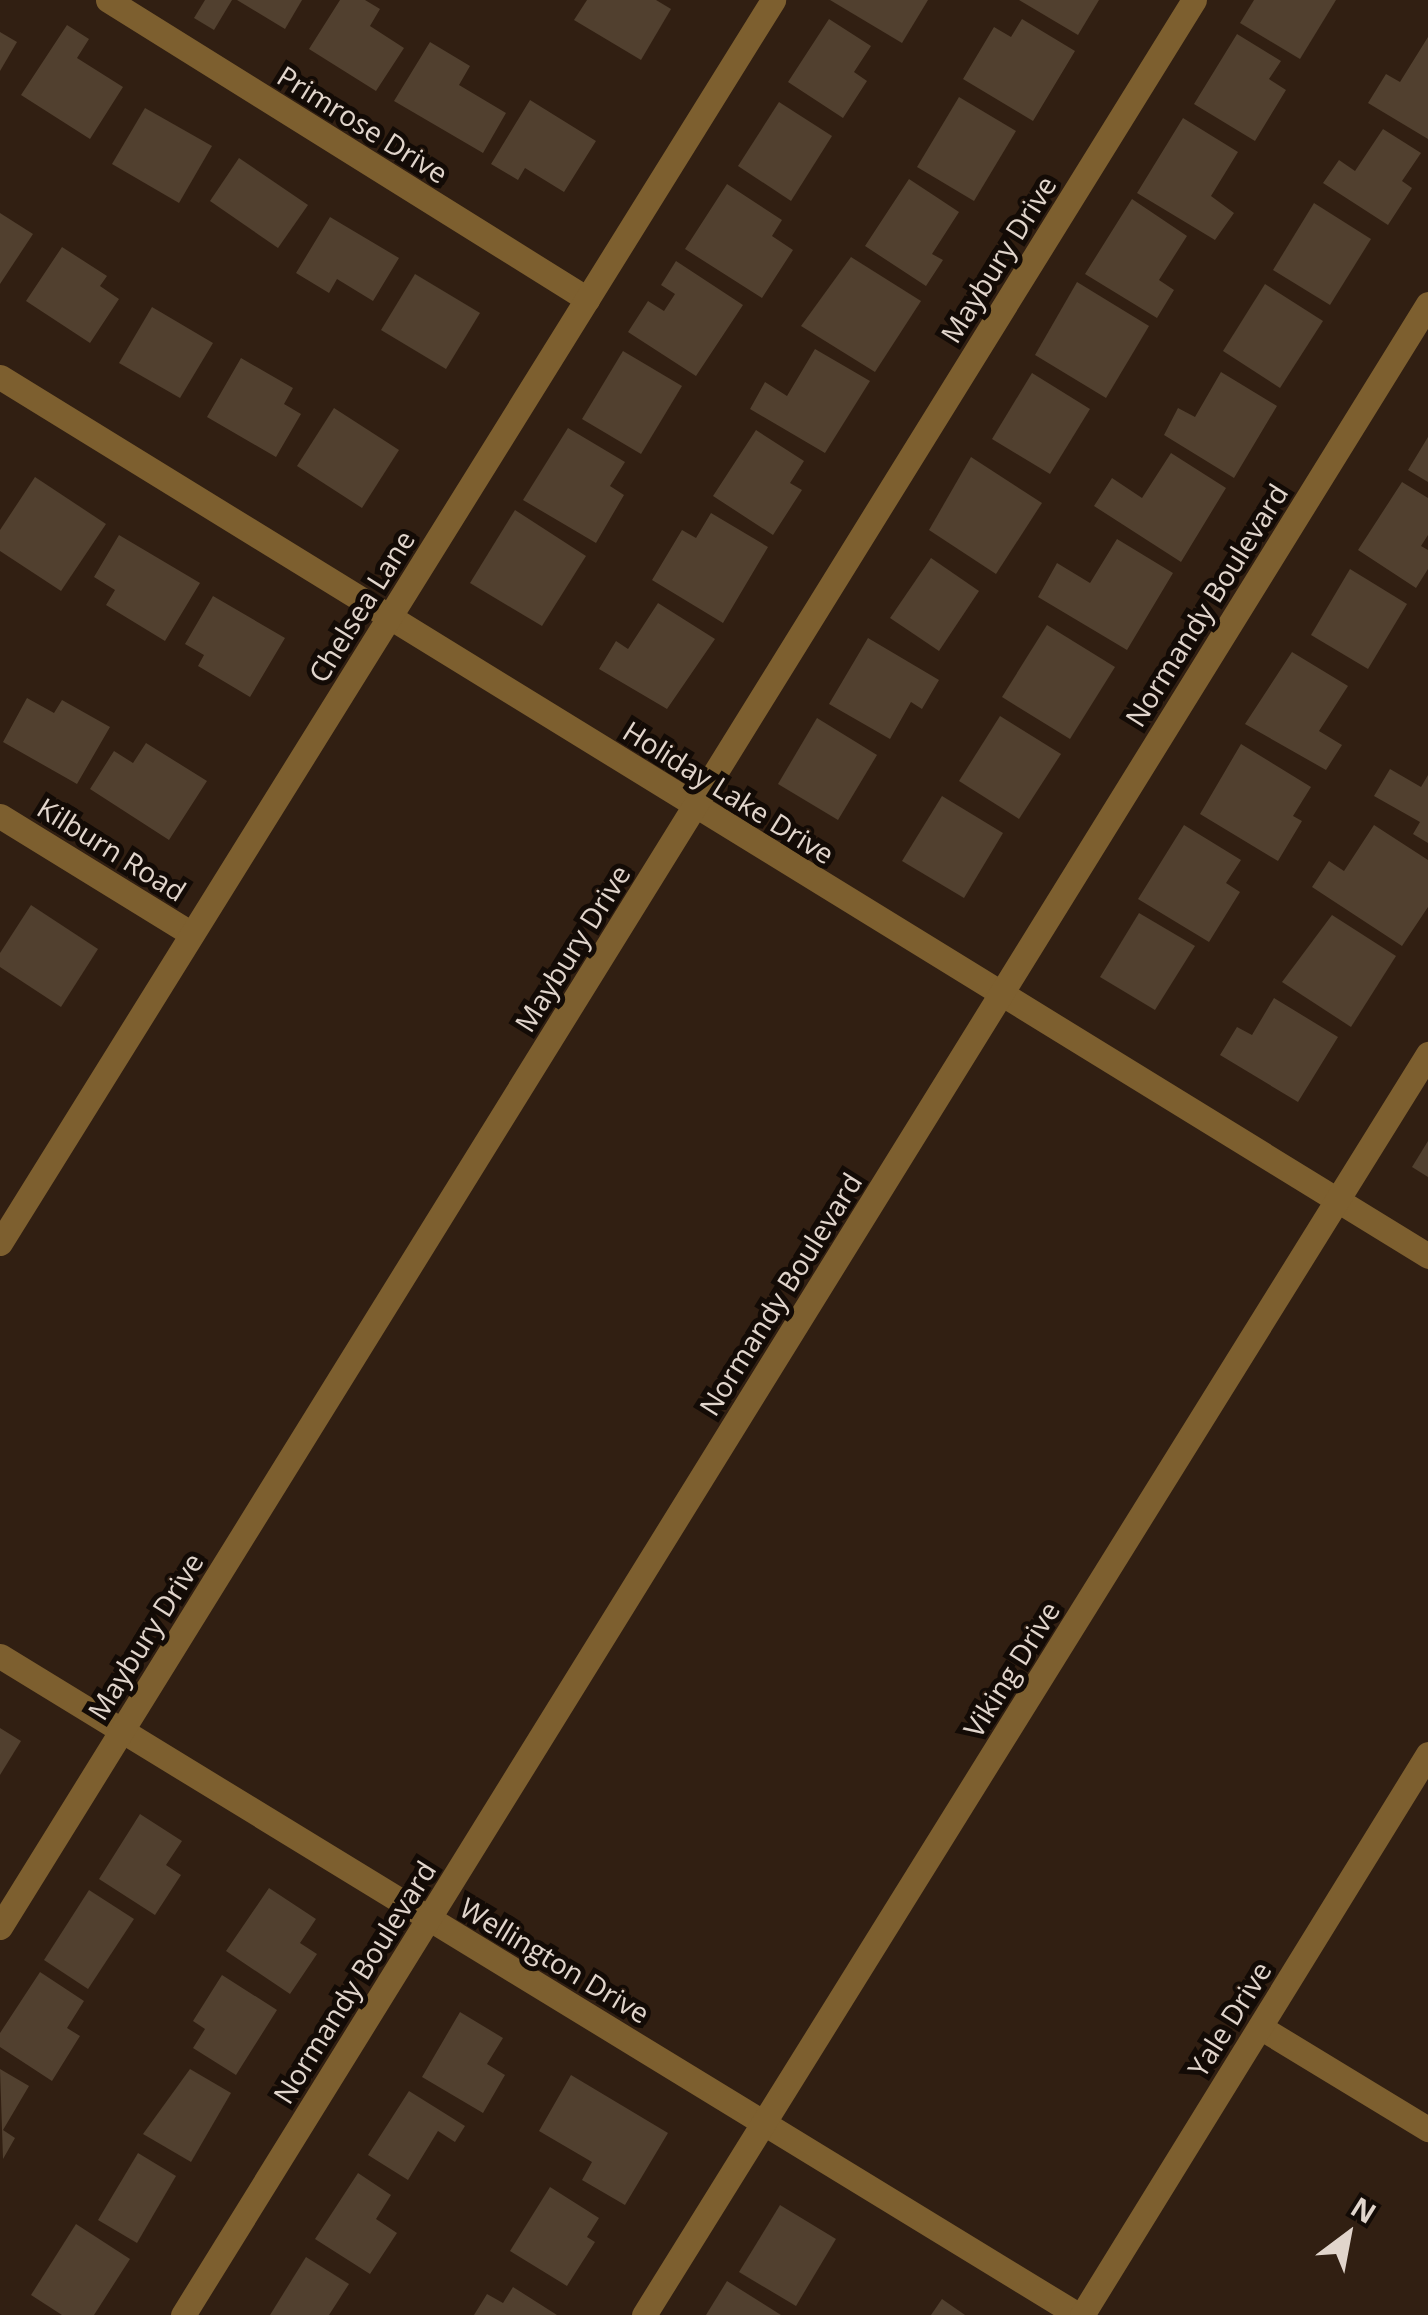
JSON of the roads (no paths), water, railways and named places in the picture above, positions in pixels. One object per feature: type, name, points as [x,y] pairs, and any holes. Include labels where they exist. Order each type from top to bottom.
[{"type":"street","name":"Primrose Drive","points":[[108,0],[587,299]]},
{"type":"street","name":"Chelsea Lane","points":[[2,1236],[773,0]]},
{"type":"street","name":"Maybury Drive","points":[[0,1927],[1194,0]]},
{"type":"street","name":"Normandy Boulevard","points":[[183,2315],[1428,304]]},
{"type":"street","name":"Holiday Lake Drive","points":[[0,378],[1428,1256]]},
{"type":"street","name":"Kilburn Road","points":[[0,816],[192,934]]},
{"type":"street","name":"Viking Drive","points":[[644,2315],[1428,1054]]},
{"type":"street","name":"Wellington Drive","points":[[0,1656],[1080,2315]]},
{"type":"street","name":"Yale Drive","points":[[1080,2315],[1428,1754]]},
{"type":"street","points":[[1260,2026],[1428,2129]]}]
